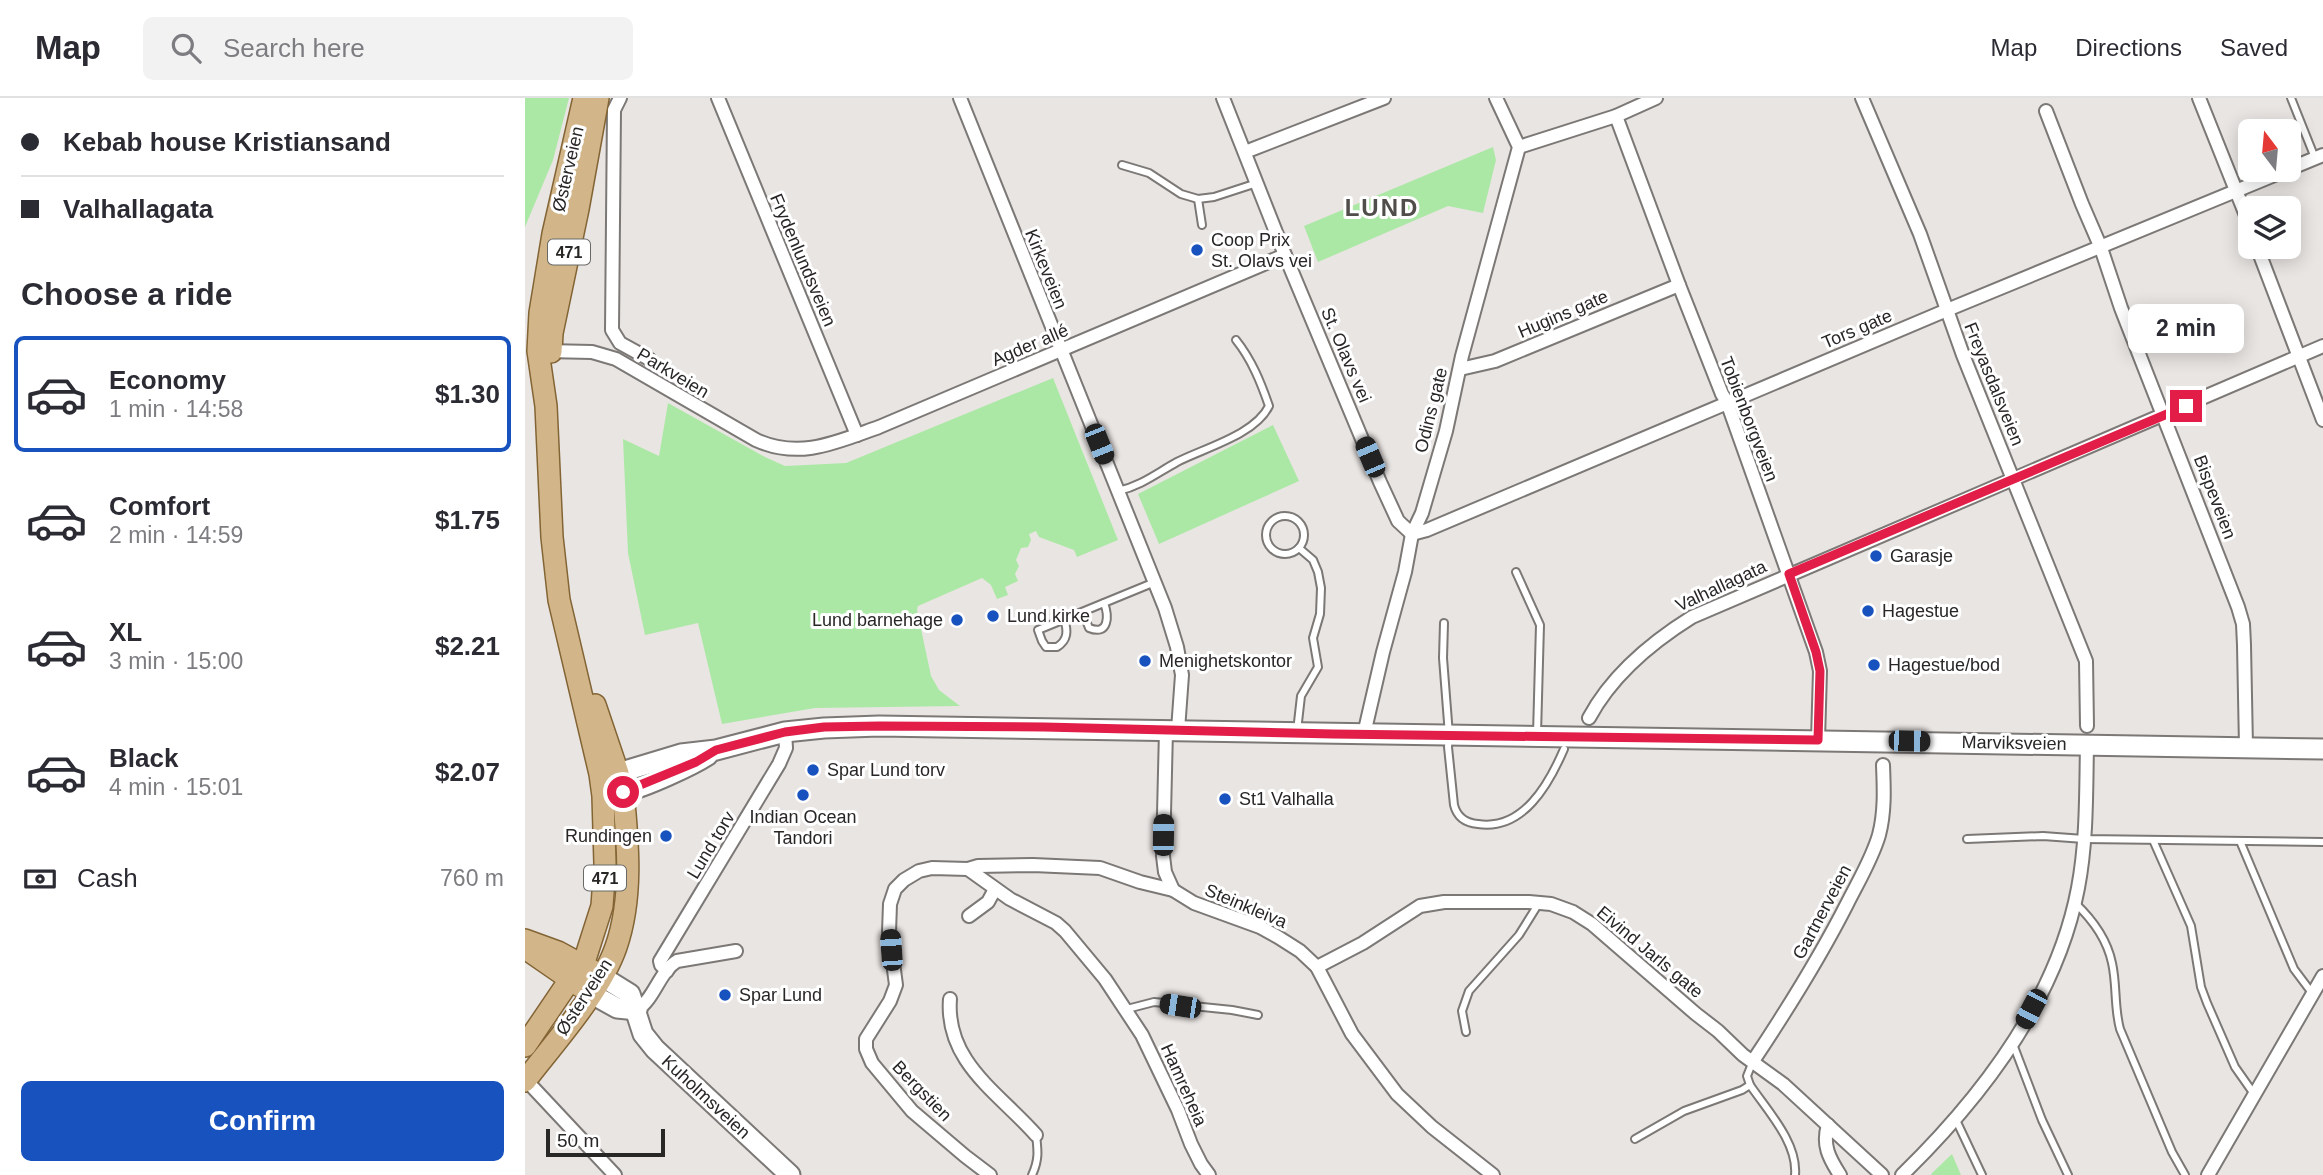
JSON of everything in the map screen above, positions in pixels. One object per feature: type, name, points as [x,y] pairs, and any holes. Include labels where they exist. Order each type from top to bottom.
[{"type":"main road","name":"Østerveien","points":[[525,1046],[576,972],[593,938],[603,898],[605,864],[602,788],[559,600],[555,570],[549,500],[544,351],[544,286],[584,98]]},
{"type":"main road","name":"Østerveien","points":[[544,351],[552,333],[598,98]]},
{"type":"main road","name":"Østerveien","points":[[526,1081],[596,984],[615,948],[624,913],[628,874],[620,783],[598,712],[575,662]]},
{"type":"main road","name":"Marviksveien","points":[[602,788],[696,762],[716,750],[785,732],[824,727],[1818,740],[2087,735],[2246,747],[2323,749]]},
{"type":"main road","points":[[525,940],[558,952],[576,972]]},
{"type":"main road","points":[[525,948],[596,984],[617,1008],[637,1010]]},
{"type":"main road","name":"Kuholmsveien","points":[[637,1010],[637,1020],[643,1034],[655,1049],[790,1175]]},
{"type":"street","name":"Østerveien","points":[[619,98],[614,110],[612,330],[620,344],[649,359]]},
{"type":"street","name":"Frydenlundsveien","points":[[718,98],[857,435]]},
{"type":"street","name":"Kirkeveien","points":[[960,98],[1155,582],[1177,647],[1182,675],[1172,730]]},
{"type":"street","name":"St. Olavs vei","points":[[1223,98],[1380,482],[1398,521],[1412,534]]},
{"type":"street","points":[[1245,152],[1384,98]]},
{"type":"street","points":[[1496,98],[1519,147],[1616,116],[1656,98]]},
{"type":"street","name":"Freyasdalsveien","points":[[1861,98],[1920,234],[1963,355],[2086,661],[2084,839],[2075,903],[2064,942],[2054,967],[2012,1042],[1971,1101],[1931,1147],[1902,1175]]},
{"type":"street","points":[[2199,98],[2238,198]]},
{"type":"street","name":"Bispeveien","points":[[2046,111],[2101,248],[2243,624],[2246,747]]},
{"type":"street","name":"Tobienborgveien","points":[[1616,116],[1679,285],[1727,402],[1816,652],[1820,671],[1818,740]]},
{"type":"street","name":"Odins gate","points":[[1364,734],[1412,534],[1425,504],[1446,431],[1483,275],[1519,147]]},
{"type":"street","name":"Tors gate","points":[[1412,534],[2319,157]]},
{"type":"street","name":"Agder allé","points":[[784,450],[818,447],[857,435],[1285,255]]},
{"type":"street","points":[[2262,259],[2323,420]]},
{"type":"street","name":"Hugins gate","points":[[1460,369],[1479,366],[1515,353],[1679,285]]},
{"type":"street","name":"Valhallagata","points":[[1589,718],[1612,682],[1675,627],[1692,617],[2323,346]]},
{"type":"street","name":"Parkveien","points":[[544,351],[592,352],[615,359],[756,440],[784,450]]},
{"type":"street","points":[[1172,730],[1163,856],[1165,872],[1173,890]]},
{"type":"street","name":"Lund torv","points":[[667,971],[660,961],[779,764],[786,748],[785,732]]},
{"type":"street","name":"Gartnerveien","points":[[1753,1061],[1819,958],[1869,861],[1882,817],[1883,765]]},
{"type":"street","name":"Steinkleiva","points":[[925,870],[947,867],[968,869],[978,866],[1100,868],[1173,890],[1194,903],[1278,937],[1300,951],[1317,967],[1352,1034],[1397,1094],[1432,1127],[1493,1175]]},
{"type":"street","name":"Hamreheia","points":[[968,869],[995,889],[1056,923],[1127,1009],[1170,1092],[1191,1144],[1209,1175]]},
{"type":"street","name":"Bergstien","points":[[925,870],[904,880],[895,890],[890,904],[890,941],[896,985],[890,1001],[866,1039],[866,1049],[872,1063],[912,1111],[990,1175]]},
{"type":"street","points":[[969,916],[988,902],[995,889]]},
{"type":"street","name":"Eivind Jarls gate","points":[[1317,967],[1363,943],[1420,906],[1444,902],[1539,903],[1551,904],[1573,912],[1592,924],[1783,1084],[1882,1175]]},
{"type":"street","points":[[637,1010],[645,1005],[670,965],[677,961],[736,951]]},
{"type":"street","points":[[2208,1175],[2323,976]]},
{"type":"street","points":[[950,999],[950,1018],[959,1051],[991,1090],[1036,1135]]},
{"type":"street","points":[[526,1081],[615,1175]]},
{"type":"street","points":[[1828,1125],[1823,1139],[1840,1175]]},
{"type":"lane","name":"Tors gate","points":[[2291,98],[2319,157]]},
{"type":"lane","points":[[1122,165],[1149,173],[1181,194],[1198,199],[1214,197],[1257,183]]},
{"type":"lane","points":[[1198,199],[1202,225]]},
{"type":"lane","points":[[1118,491],[1149,480],[1178,461],[1227,440],[1264,416],[1269,406],[1259,379],[1236,340]]},
{"type":"lane","points":[[1283,515],[1296,518],[1304,529],[1303,542],[1299,548],[1287,554],[1274,551],[1266,540],[1267,527],[1271,521],[1283,515]]},
{"type":"lane","points":[[1297,733],[1301,696],[1318,667],[1313,638],[1321,614],[1322,601],[1318,572],[1313,560],[1299,548]]},
{"type":"lane","points":[[1516,572],[1540,625],[1537,736]]},
{"type":"lane","points":[[1064,620],[1067,629],[1063,643],[1057,647],[1046,647],[1038,629],[1155,582]]},
{"type":"lane","points":[[1083,613],[1089,628],[1100,629],[1107,621],[1108,613],[1104,603]]},
{"type":"lane","points":[[1444,624],[1443,658],[1449,770],[1455,809],[1462,818],[1476,824],[1505,822],[1521,813],[1556,769],[1564,749]]},
{"type":"lane","points":[[1967,839],[2043,836],[2084,839],[2323,842]]},
{"type":"lane","points":[[2154,840],[2190,926],[2201,987],[2225,1047],[2242,1080],[2255,1096]]},
{"type":"lane","points":[[2240,841],[2294,969],[2313,995]]},
{"type":"lane","points":[[1466,1032],[1462,1011],[1469,991],[1527,926],[1539,903]]},
{"type":"lane","points":[[2075,903],[2087,914],[2107,947],[2112,963],[2115,1010],[2120,1029],[2172,1152],[2185,1175]]},
{"type":"lane","points":[[1127,1009],[1154,1002],[1258,1014]]},
{"type":"lane","points":[[2012,1042],[2042,1120],[2066,1172]]},
{"type":"lane","points":[[1753,1061],[1747,1076],[1750,1085],[1786,1140],[1796,1165],[1795,1175]]},
{"type":"lane","points":[[1635,1139],[1673,1116],[1750,1085]]},
{"type":"lane","points":[[1955,1118],[1982,1175]]},
{"type":"lane","points":[[1032,1175],[1039,1153],[1036,1135]]},
{"type":"green space","points":[[525,98],[569,98],[553,160],[525,227]]},
{"type":"green space","points":[[1493,147],[1496,160],[1483,213],[1448,206],[1318,262],[1304,226]]},
{"type":"green space","points":[[1053,378],[1118,540],[1077,557],[1074,550],[1039,537],[1036,531],[1029,534],[1031,540],[1028,547],[1021,548],[1016,560],[1019,566],[1015,574],[1018,581],[1005,587],[1008,595],[997,599],[991,585],[982,578],[918,606],[931,676],[939,690],[960,706],[815,708],[722,724],[698,623],[645,635],[628,553],[623,439],[659,456],[668,403],[785,466],[846,463]]},
{"type":"green space","points":[[1273,425],[1299,481],[1159,544],[1138,494]]},
{"type":"green space","points":[[1952,1154],[1961,1175],[1931,1175],[1932,1173]]},
{"type":"place","name":"Coop Prix St. Olavs vei","points":[[1197,250]]},
{"type":"place","name":"Garasje","points":[[1876,556]]},
{"type":"place","name":"Hagestue","points":[[1868,611]]},
{"type":"place","name":"Lund kirke","points":[[993,616]]},
{"type":"place","name":"Lund barnehage","points":[[957,620]]},
{"type":"place","name":"Menighetskontor","points":[[1145,661]]},
{"type":"place","name":"Hagestue/bod","points":[[1874,665]]},
{"type":"place","name":"Spar Lund torv","points":[[813,770]]},
{"type":"place","name":"Indian Ocean Tandori","points":[[803,795]]},
{"type":"place","name":"St1 Valhalla","points":[[1225,799]]},
{"type":"place","name":"Rundingen","points":[[666,836]]},
{"type":"place","name":"Spar Lund","points":[[725,995]]},
{"type":"district","name":"LUND","points":[[1382,208]]},
{"type":"route","points":[[623,792],[696,762],[716,750],[785,732],[824,727],[1044,727],[1333,734],[1818,740],[1821,714],[1820,671],[1789,574],[2186,406]]}]
